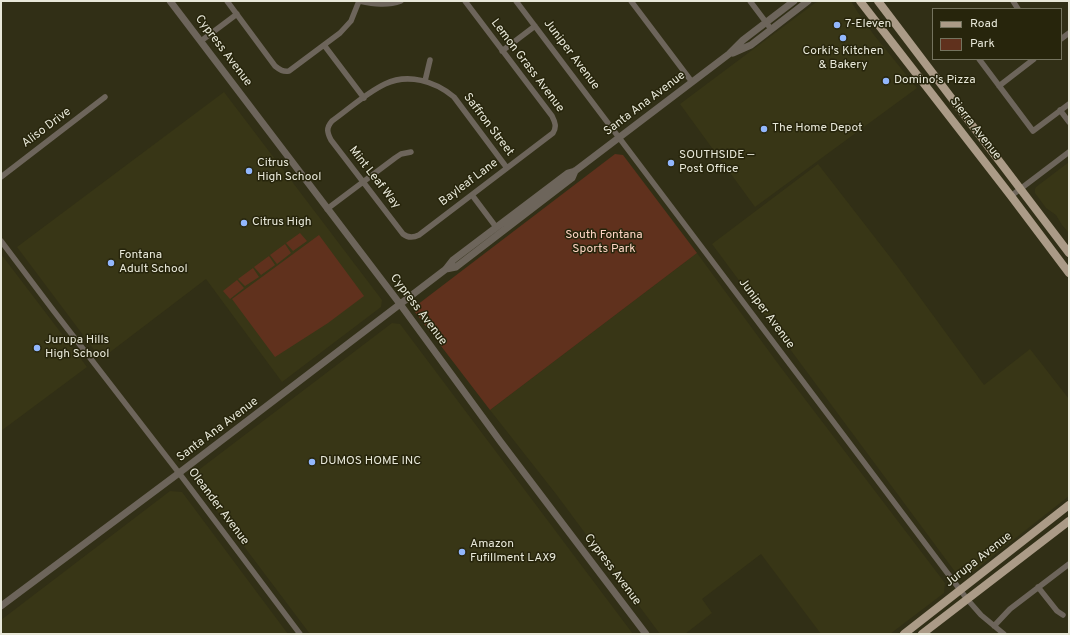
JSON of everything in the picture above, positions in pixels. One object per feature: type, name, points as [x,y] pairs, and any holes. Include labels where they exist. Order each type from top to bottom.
[{"type":"main road","name":"Sierra Avenue","points":[[860,1],[1069,273]]},
{"type":"main road","name":"Sierra Avenue","points":[[878,1],[1069,253]]},
{"type":"main road","points":[[1040,235],[1051,243],[1069,265]]},
{"type":"main road","name":"Jurupa Avenue","points":[[904,634],[1069,505]]},
{"type":"main road","name":"Jurupa Avenue","points":[[922,634],[1069,521]]},
{"type":"street","name":"Cypress Avenue","points":[[170,1],[400,304],[500,441],[646,634]]},
{"type":"street","points":[[227,1],[279,70],[283,72],[289,71],[340,33],[354,15],[359,1],[380,4],[401,1]]},
{"type":"street","name":"Lemon Grass Avenue","points":[[464,1],[552,116],[556,125]]},
{"type":"street","name":"Juniper Avenue","points":[[516,1],[960,590],[980,615],[1004,634]]},
{"type":"street","points":[[631,1],[692,82]]},
{"type":"street","points":[[750,1],[771,29]]},
{"type":"street","name":"Santa Ana Avenue","points":[[446,269],[456,267],[572,178],[575,171],[729,54],[743,40],[794,1]]},
{"type":"street","name":"Santa Ana Avenue","points":[[729,54],[751,45],[808,1]]},
{"type":"street","points":[[201,41],[237,14]]},
{"type":"street","points":[[502,51],[535,26]]},
{"type":"street","points":[[324,45],[364,98]]},
{"type":"street","points":[[425,81],[430,60]]},
{"type":"street","points":[[980,60],[1033,131],[1069,104]]},
{"type":"street","points":[[999,86],[1033,60]]},
{"type":"street","name":"Saffron Street","points":[[328,128],[332,122],[379,87],[394,81],[409,79],[425,81],[439,86],[454,97],[507,168]]},
{"type":"street","name":"Aliso Drive","points":[[1,177],[105,98]]},
{"type":"street","points":[[1060,110],[1069,122]]},
{"type":"street","name":"Bayleaf Lane","points":[[409,237],[419,235],[472,195],[553,133],[556,125]]},
{"type":"street","name":"Mint Leaf Way","points":[[328,128],[331,140],[404,234],[409,237]]},
{"type":"street","points":[[328,209],[401,154],[411,152]]},
{"type":"street","points":[[1010,196],[1069,152]]},
{"type":"street","name":"Santa Ana Avenue","points":[[1,606],[179,473],[446,269],[453,260],[568,172],[575,171]]},
{"type":"street","points":[[472,195],[496,227]]},
{"type":"street","name":"Oleander Avenue","points":[[1,241],[300,634]]},
{"type":"street","points":[[994,626],[1010,609],[1069,564]]},
{"type":"street","points":[[1038,587],[1057,611],[1063,615]]},
{"type":"shaded area","points":[[821,1],[851,1],[874,35],[917,88],[755,207],[680,104],[815,3]]},
{"type":"shaded area","name":"Citrus High","points":[[224,92],[382,300],[381,307],[282,382],[206,279],[101,359],[17,247]]},
{"type":"shaded area","points":[[1069,162],[1069,233],[1056,215],[1046,208],[1035,193],[1035,189]]},
{"type":"shaded area","points":[[818,164],[897,266],[984,385],[1030,349],[1069,399],[1069,496],[970,574],[956,573],[712,244]]},
{"type":"shaded area","points":[[697,253],[779,365],[945,583],[944,593],[890,634],[821,634],[761,554],[702,599],[712,613],[685,634],[660,634],[556,494],[490,410]]},
{"type":"shaded area","name":"Jurupa Hills High School","points":[[1,254],[87,367],[1,431]]},
{"type":"shaded area","points":[[392,323],[400,324],[633,634],[310,634],[194,480],[196,472]]},
{"type":"shaded area","points":[[170,491],[182,492],[288,634],[1,634],[1,620]]},
{"type":"green space","name":"South Fontana Sports Park","points":[[615,154],[623,155],[697,253],[490,410],[415,312],[417,305]]},
{"type":"green space","points":[[300,233],[307,241],[293,251],[286,243]]},
{"type":"green space","points":[[319,235],[364,296],[328,323],[275,357],[232,299]]},
{"type":"green space","points":[[285,244],[291,253],[277,264],[270,255]]},
{"type":"green space","points":[[269,256],[275,265],[261,275],[254,267]]},
{"type":"green space","points":[[253,268],[259,277],[245,286],[238,279]]},
{"type":"green space","points":[[237,280],[244,288],[230,299],[223,291]]},
{"type":"place","name":"7-Eleven","points":[[837,25]]},
{"type":"place","name":"Corki's Kitchen & Bakery","points":[[843,38]]},
{"type":"place","name":"Domino's Pizza","points":[[886,81]]},
{"type":"place","name":"The Home Depot","points":[[764,129]]},
{"type":"place","name":"SOUTHSIDE — Post Office","points":[[671,163]]},
{"type":"place","name":"Citrus High School","points":[[249,171]]},
{"type":"place","name":"Citrus High","points":[[244,223]]},
{"type":"place","name":"Fontana Adult School","points":[[111,263]]},
{"type":"place","name":"Jurupa Hills High School","points":[[37,348]]},
{"type":"place","name":"DUMOS HOME INC","points":[[312,462]]},
{"type":"place","name":"Amazon Fufillment LAX9","points":[[462,552]]}]
